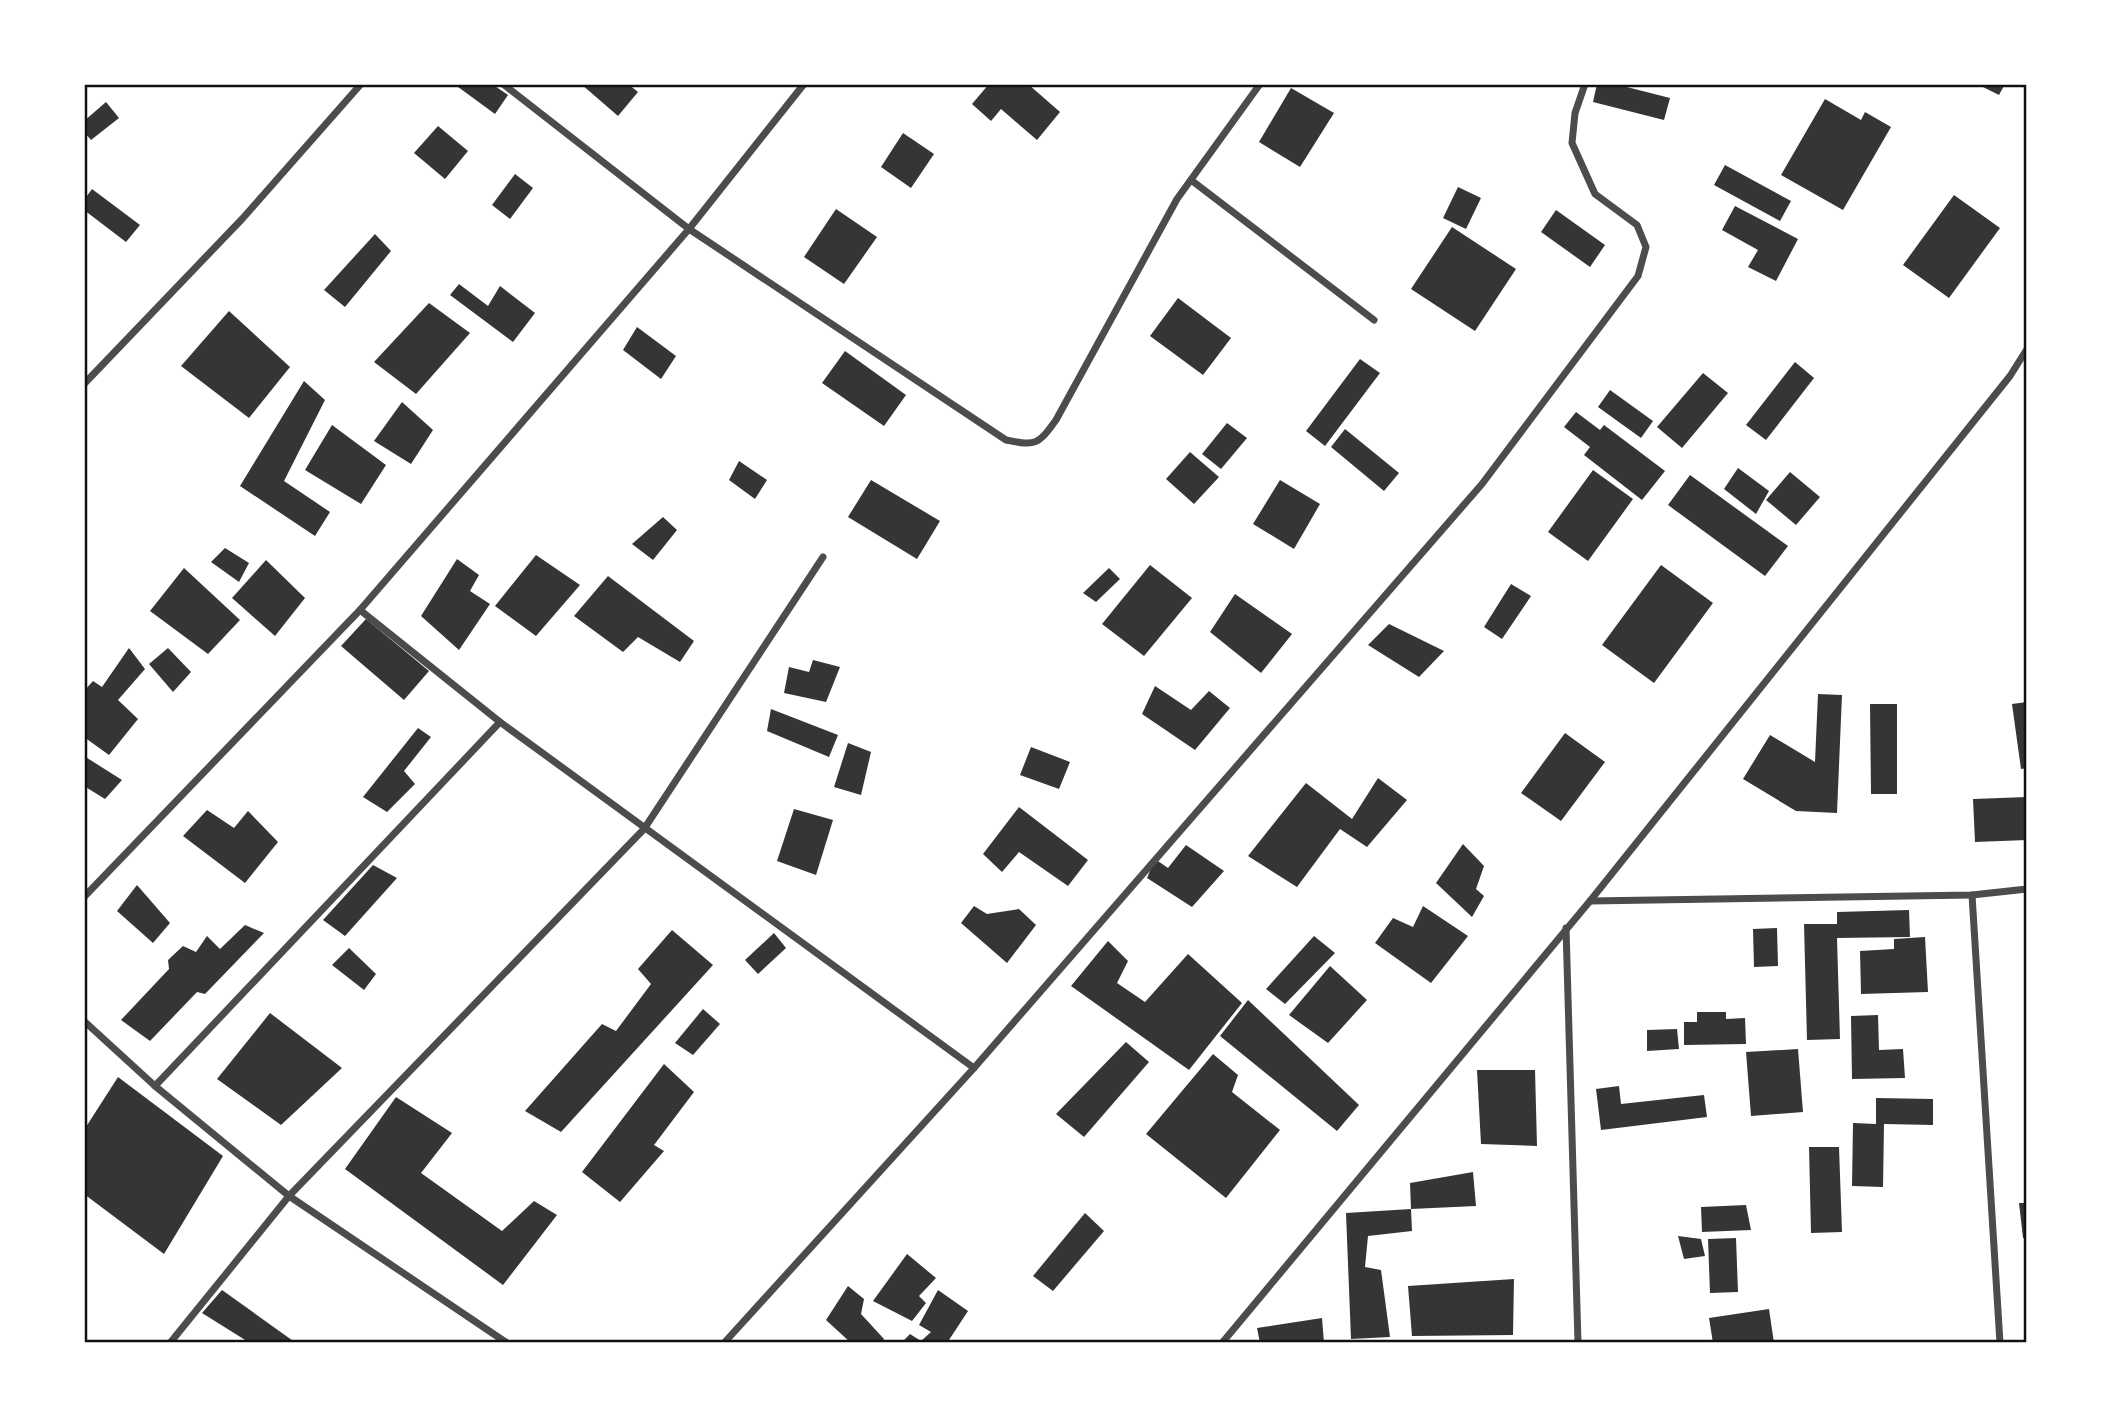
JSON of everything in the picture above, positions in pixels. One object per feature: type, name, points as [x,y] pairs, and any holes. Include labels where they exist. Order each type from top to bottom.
[{"type":"street","points":[[84,383],[243,218],[361,84]]},
{"type":"street","points":[[503,84],[689,229],[1006,440],[1030,445],[1043,439],[1056,420],[1191,180],[1260,84]]},
{"type":"street","points":[[84,897],[360,610],[689,229],[804,84]]},
{"type":"street","points":[[724,1343],[974,1068],[1482,484],[1638,276],[1646,247],[1637,225],[1595,194],[1572,143],[1575,113],[1585,84]]},
{"type":"street","points":[[1191,180],[1374,320]]},
{"type":"street","points":[[1222,1343],[1591,901],[2010,376],[2027,349]]},
{"type":"street","points":[[170,1343],[289,1196],[644,829],[823,557]]},
{"type":"street","points":[[360,610],[500,722],[974,1068]]},
{"type":"street","points":[[155,1086],[500,722]]},
{"type":"street","points":[[1591,901],[1972,895],[2027,889]]},
{"type":"street","points":[[1972,895],[2000,1343]]},
{"type":"street","points":[[1566,928],[1578,1343]]},
{"type":"street","points":[[84,1021],[155,1086],[289,1196],[507,1343]]},
{"type":"building","points":[[454,84],[492,84],[508,95],[495,114]]},
{"type":"building","points":[[581,84],[628,84],[638,92],[618,116]]},
{"type":"building","points":[[989,84],[1028,84],[1060,112],[1037,140],[1001,109],[991,121],[972,104]]},
{"type":"building","points":[[1597,84],[1615,84],[1670,98],[1664,120],[1593,102]]},
{"type":"building","points":[[1985,84],[2005,84],[1999,95],[1983,87]]},
{"type":"building","points":[[1291,88],[1334,113],[1300,167],[1259,142]]},
{"type":"building","points":[[1825,99],[1861,120],[1865,112],[1891,127],[1843,210],[1781,175]]},
{"type":"building","points":[[106,102],[119,118],[91,140],[84,132],[84,121]]},
{"type":"building","points":[[438,126],[468,151],[445,179],[414,153]]},
{"type":"building","points":[[903,133],[934,154],[911,188],[881,167]]},
{"type":"building","points":[[1725,165],[1791,201],[1780,221],[1714,185]]},
{"type":"building","points":[[515,174],[533,188],[510,219],[492,205]]},
{"type":"building","points":[[1458,187],[1481,198],[1466,229],[1443,218]]},
{"type":"building","points":[[92,189],[140,225],[126,242],[84,210],[84,200]]},
{"type":"building","points":[[1954,195],[2000,228],[1949,298],[1903,265]]},
{"type":"building","points":[[1735,206],[1798,239],[1776,281],[1748,267],[1758,250],[1722,230]]},
{"type":"building","points":[[836,209],[877,237],[844,284],[804,257]]},
{"type":"building","points":[[1556,210],[1605,245],[1590,267],[1541,232]]},
{"type":"building","points":[[1452,227],[1516,269],[1475,331],[1411,289]]},
{"type":"building","points":[[375,234],[391,251],[345,307],[324,290]]},
{"type":"building","points":[[459,284],[488,306],[500,286],[535,313],[513,342],[450,295]]},
{"type":"building","points":[[1178,298],[1231,338],[1203,375],[1150,336]]},
{"type":"building","points":[[429,303],[470,333],[416,394],[374,362]]},
{"type":"building","points":[[229,311],[290,367],[249,418],[181,366]]},
{"type":"building","points":[[637,327],[676,356],[661,379],[623,350]]},
{"type":"building","points":[[845,351],[906,395],[884,426],[822,383]]},
{"type":"building","points":[[1360,359],[1380,373],[1325,446],[1306,431]]},
{"type":"building","points":[[1795,362],[1814,378],[1766,440],[1746,425]]},
{"type":"building","points":[[1703,373],[1728,393],[1682,448],[1657,427]]},
{"type":"building","points":[[304,381],[325,400],[284,481],[330,512],[315,536],[240,486]]},
{"type":"building","points":[[1610,390],[1653,421],[1641,438],[1598,407]]},
{"type":"building","points":[[402,402],[433,430],[411,464],[374,441]]},
{"type":"building","points":[[1576,412],[1600,430],[1604,425],[1665,471],[1642,500],[1584,455],[1590,447],[1564,427]]},
{"type":"building","points":[[1227,423],[1247,438],[1221,469],[1202,454]]},
{"type":"building","points":[[332,425],[386,465],[361,504],[305,470]]},
{"type":"building","points":[[1345,429],[1399,473],[1384,491],[1331,447]]},
{"type":"building","points":[[1190,452],[1219,477],[1194,504],[1166,479]]},
{"type":"building","points":[[739,461],[767,480],[755,499],[729,480]]},
{"type":"building","points":[[1738,468],[1769,491],[1756,514],[1724,489]]},
{"type":"building","points":[[1593,470],[1633,499],[1588,561],[1548,532]]},
{"type":"building","points":[[1790,472],[1820,497],[1796,525],[1766,500]]},
{"type":"building","points":[[1690,475],[1788,546],[1765,576],[1668,505]]},
{"type":"building","points":[[871,480],[940,521],[917,559],[848,517]]},
{"type":"building","points":[[1280,480],[1320,504],[1294,549],[1253,524]]},
{"type":"building","points":[[663,517],[677,530],[653,560],[632,544]]},
{"type":"building","points":[[225,548],[249,563],[239,582],[211,562]]},
{"type":"building","points":[[536,555],[580,585],[536,636],[495,606]]},
{"type":"building","points":[[457,559],[479,575],[470,591],[490,604],[459,650],[421,616]]},
{"type":"building","points":[[266,560],[305,598],[275,636],[232,598]]},
{"type":"building","points":[[1150,565],[1192,598],[1144,656],[1102,624]]},
{"type":"building","points":[[1661,565],[1713,603],[1654,683],[1602,645]]},
{"type":"building","points":[[184,568],[240,620],[208,654],[150,611]]},
{"type":"building","points":[[1109,568],[1120,579],[1096,602],[1083,593]]},
{"type":"building","points":[[608,576],[694,641],[680,662],[638,637],[623,652],[574,616]]},
{"type":"building","points":[[1511,584],[1531,596],[1502,639],[1484,627]]},
{"type":"building","points":[[1235,594],[1292,634],[1261,673],[1210,632]]},
{"type":"building","points":[[366,619],[429,671],[404,700],[341,646]]},
{"type":"building","points":[[1389,624],[1444,651],[1419,677],[1368,645]]},
{"type":"building","points":[[129,648],[145,669],[118,700],[138,719],[109,755],[84,737],[84,691],[93,681],[102,687]]},
{"type":"building","points":[[168,648],[191,672],[173,692],[149,664]]},
{"type":"building","points":[[813,660],[840,667],[826,702],[784,693],[789,667],[809,672]]},
{"type":"building","points":[[1155,686],[1191,710],[1209,691],[1230,708],[1195,750],[1142,714]]},
{"type":"building","points":[[1818,694],[1842,695],[1837,813],[1796,811],[1743,779],[1770,735],[1815,762]]},
{"type":"building","points":[[2027,702],[2027,768],[2021,769],[2012,704]]},
{"type":"building","points":[[1870,704],[1897,704],[1897,794],[1871,794]]},
{"type":"building","points":[[771,709],[838,735],[829,757],[767,731]]},
{"type":"building","points":[[418,728],[431,737],[404,771],[415,784],[387,812],[363,797]]},
{"type":"building","points":[[1565,733],[1605,762],[1561,821],[1521,793]]},
{"type":"building","points":[[848,743],[871,752],[861,795],[834,787]]},
{"type":"building","points":[[1031,747],[1070,762],[1059,789],[1020,775]]},
{"type":"building","points":[[84,756],[122,780],[105,799],[84,786]]},
{"type":"building","points":[[1378,778],[1407,800],[1367,847],[1340,829],[1297,887],[1248,856],[1306,783],[1352,819]]},
{"type":"building","points":[[2027,797],[2027,840],[1975,842],[1973,799]]},
{"type":"building","points":[[1019,807],[1088,860],[1068,886],[1019,852],[1002,872],[983,854]]},
{"type":"building","points":[[794,809],[833,820],[816,875],[777,861]]},
{"type":"building","points":[[207,810],[234,828],[248,811],[278,842],[245,883],[183,836]]},
{"type":"building","points":[[1463,844],[1484,866],[1476,889],[1484,896],[1472,917],[1436,883]]},
{"type":"building","points":[[1186,845],[1224,871],[1192,907],[1147,878],[1155,859],[1168,868]]},
{"type":"building","points":[[373,865],[397,878],[345,936],[323,920]]},
{"type":"building","points":[[137,885],[170,923],[153,943],[117,911]]},
{"type":"building","points":[[974,906],[987,914],[1019,909],[1036,925],[1007,963],[961,923]]},
{"type":"building","points":[[1423,906],[1468,936],[1431,983],[1375,943],[1393,918],[1413,927]]},
{"type":"building","points":[[1909,910],[1910,937],[1837,938],[1840,1039],[1807,1040],[1804,924],[1837,924],[1837,912]]},
{"type":"building","points":[[245,925],[264,933],[205,994],[197,992],[150,1041],[121,1020],[169,969],[168,960],[183,946],[196,952],[207,936],[220,949]]},
{"type":"building","points":[[1777,928],[1778,966],[1754,967],[1753,929]]},
{"type":"building","points":[[672,930],[713,965],[561,1132],[525,1111],[602,1024],[616,1031],[651,984],[638,969]]},
{"type":"building","points":[[774,933],[786,948],[758,974],[745,960]]},
{"type":"building","points":[[1314,936],[1335,953],[1285,1004],[1266,989]]},
{"type":"building","points":[[1925,937],[1928,992],[1861,994],[1860,951],[1894,949],[1894,939]]},
{"type":"building","points":[[1108,941],[1128,961],[1117,983],[1145,1002],[1188,954],[1242,1003],[1189,1070],[1071,986]]},
{"type":"building","points":[[349,948],[376,974],[364,990],[332,965]]},
{"type":"building","points":[[1330,966],[1367,1000],[1328,1043],[1289,1015]]},
{"type":"building","points":[[1248,1000],[1359,1105],[1337,1131],[1220,1036]]},
{"type":"building","points":[[703,1009],[720,1024],[693,1055],[675,1043]]},
{"type":"building","points":[[1697,1012],[1726,1012],[1726,1019],[1745,1018],[1746,1044],[1684,1045],[1684,1022],[1697,1022]]},
{"type":"building","points":[[270,1013],[342,1068],[281,1125],[217,1079]]},
{"type":"building","points":[[1878,1015],[1879,1050],[1903,1049],[1905,1078],[1852,1079],[1851,1016]]},
{"type":"building","points":[[1677,1029],[1679,1049],[1647,1051],[1647,1030]]},
{"type":"building","points":[[1126,1042],[1149,1062],[1084,1137],[1056,1114]]},
{"type":"building","points":[[1798,1049],[1803,1112],[1751,1116],[1746,1052]]},
{"type":"building","points":[[1213,1054],[1238,1075],[1232,1092],[1280,1130],[1226,1198],[1146,1134]]},
{"type":"building","points":[[664,1064],[694,1092],[654,1145],[664,1151],[620,1202],[582,1172]]},
{"type":"building","points":[[1477,1070],[1535,1070],[1537,1146],[1481,1144]]},
{"type":"building","points":[[118,1077],[223,1156],[164,1254],[84,1194],[84,1130]]},
{"type":"building","points":[[1619,1086],[1621,1104],[1704,1095],[1707,1117],[1601,1130],[1596,1089]]},
{"type":"building","points":[[396,1097],[452,1133],[421,1173],[502,1231],[534,1201],[557,1215],[503,1285],[345,1169]]},
{"type":"building","points":[[1876,1098],[1933,1099],[1933,1125],[1884,1124],[1883,1187],[1852,1186],[1853,1123],[1876,1124]]},
{"type":"building","points":[[1809,1147],[1839,1147],[1842,1232],[1811,1233]]},
{"type":"building","points":[[1473,1172],[1476,1206],[1411,1209],[1410,1183]]},
{"type":"building","points":[[2019,1203],[2027,1203],[2027,1238],[2023,1238]]},
{"type":"building","points":[[1746,1205],[1751,1230],[1702,1232],[1701,1207]]},
{"type":"building","points":[[1411,1209],[1412,1231],[1368,1236],[1365,1267],[1381,1270],[1390,1337],[1351,1339],[1346,1213]]},
{"type":"building","points":[[1085,1213],[1104,1231],[1053,1291],[1033,1276]]},
{"type":"building","points":[[1678,1236],[1701,1239],[1705,1256],[1684,1259]]},
{"type":"building","points":[[1736,1238],[1738,1292],[1710,1293],[1708,1239]]},
{"type":"building","points":[[907,1254],[936,1278],[919,1296],[926,1303],[912,1321],[873,1301]]},
{"type":"building","points":[[1514,1279],[1513,1335],[1412,1336],[1408,1286]]},
{"type":"building","points":[[848,1286],[864,1299],[861,1314],[884,1339],[881,1343],[851,1343],[826,1320]]},
{"type":"building","points":[[222,1290],[296,1343],[250,1343],[202,1313]]},
{"type":"building","points":[[938,1290],[968,1311],[947,1343],[901,1343],[910,1334],[921,1341],[931,1332],[919,1325]]},
{"type":"building","points":[[1769,1309],[1774,1343],[1713,1343],[1709,1318]]},
{"type":"building","points":[[1322,1318],[1324,1343],[1260,1343],[1257,1328]]}]
